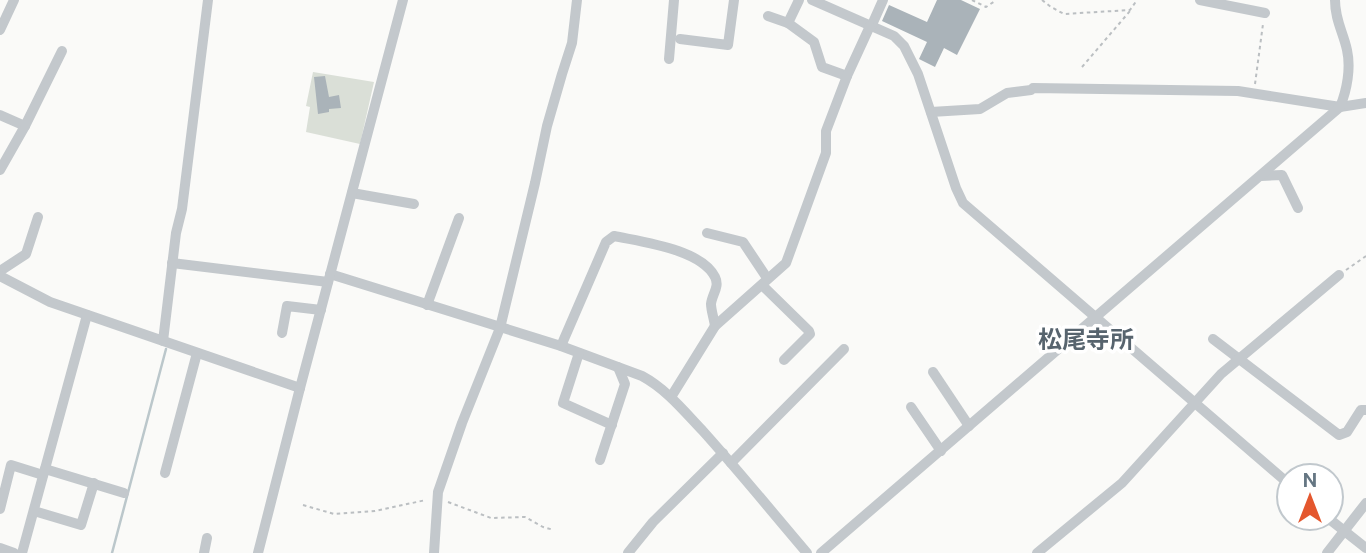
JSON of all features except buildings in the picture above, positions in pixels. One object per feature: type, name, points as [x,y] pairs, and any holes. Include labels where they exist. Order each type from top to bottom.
[{"type":"street","points":[[0,30],[14,0]]},
{"type":"street","points":[[163,341],[208,0]]},
{"type":"street","points":[[258,553],[403,0]]},
{"type":"street","points":[[434,553],[438,492],[500,328],[547,126],[572,43],[577,0]]},
{"type":"street","points":[[669,59],[674,0]]},
{"type":"street","points":[[680,39],[728,45],[734,0]]},
{"type":"street","points":[[788,23],[799,0]]},
{"type":"street","points":[[812,0],[894,36],[904,46],[918,74],[963,203],[1275,472]]},
{"type":"street","points":[[671,397],[715,326],[786,263],[827,153],[826,131],[847,76],[883,0]]},
{"type":"street","points":[[1200,0],[1265,13]]},
{"type":"street","points":[[821,553],[1340,107],[1349,66],[1336,16],[1335,0]]},
{"type":"street","points":[[768,16],[788,23],[814,42],[822,67],[847,76]]},
{"type":"street","points":[[0,170],[62,51]]},
{"type":"street","points":[[931,112],[980,108],[1004,94],[1033,88],[1254,92],[1340,107],[1366,103]]},
{"type":"street","points":[[0,115],[25,126]]},
{"type":"street","points":[[1260,176],[1282,175],[1298,208]]},
{"type":"street","points":[[352,193],[414,204]]},
{"type":"street","points":[[0,271],[26,254],[38,217]]},
{"type":"street","points":[[427,305],[459,218]]},
{"type":"street","points":[[707,233],[743,242],[764,281],[809,331],[810,334],[784,360]]},
{"type":"street","points":[[561,346],[606,242],[614,236],[668,247],[700,260],[715,277],[717,288],[711,305],[715,326]]},
{"type":"street","points":[[172,264],[329,278],[561,346],[642,376],[671,397],[723,453],[807,553]]},
{"type":"street","points":[[1037,553],[1122,483],[1220,374],[1339,275]]},
{"type":"street","points":[[0,276],[50,302],[300,388]]},
{"type":"street","points":[[282,333],[287,306],[321,310]]},
{"type":"street","points":[[22,553],[87,315]]},
{"type":"street","points":[[1213,340],[1339,435],[1347,432],[1361,410],[1366,410]]},
{"type":"street","points":[[731,463],[845,349]]},
{"type":"street","points":[[165,473],[197,353]]},
{"type":"street","points":[[579,353],[563,404],[612,425]]},
{"type":"street","points":[[600,460],[625,384],[618,367]]},
{"type":"street","points":[[933,372],[969,426]]},
{"type":"street","points":[[911,407],[941,451]]},
{"type":"street","points":[[628,553],[653,522],[723,453]]},
{"type":"street","points":[[0,509],[10,465],[94,483],[124,493]]},
{"type":"street","points":[[34,511],[81,525],[94,483]]},
{"type":"street","points":[[1345,530],[1366,503]]},
{"type":"street","points":[[1327,553],[1343,532]]},
{"type":"street","points":[[1345,532],[1366,548]]},
{"type":"street","points":[[204,553],[207,538]]},
{"type":"street","points":[[0,548],[14,553]]},
{"type":"path","points":[[972,0],[986,7],[995,1]]},
{"type":"path","points":[[1042,0],[1064,14],[1130,10]]},
{"type":"path","points":[[1082,67],[1137,0]]},
{"type":"path","points":[[1254,92],[1265,13]]},
{"type":"path","points":[[1339,275],[1366,256]]},
{"type":"path","points":[[303,505],[334,514],[374,511],[438,498],[491,518],[525,517],[542,527],[554,530]]},
{"type":"shaded area","points":[[313,72],[374,82],[360,144],[306,132],[310,107],[306,106]]},
{"type":"waterway","points":[[112,553],[166,349]]},
{"type":"district","name":"松尾寺所","points":[[1086,339]]}]
